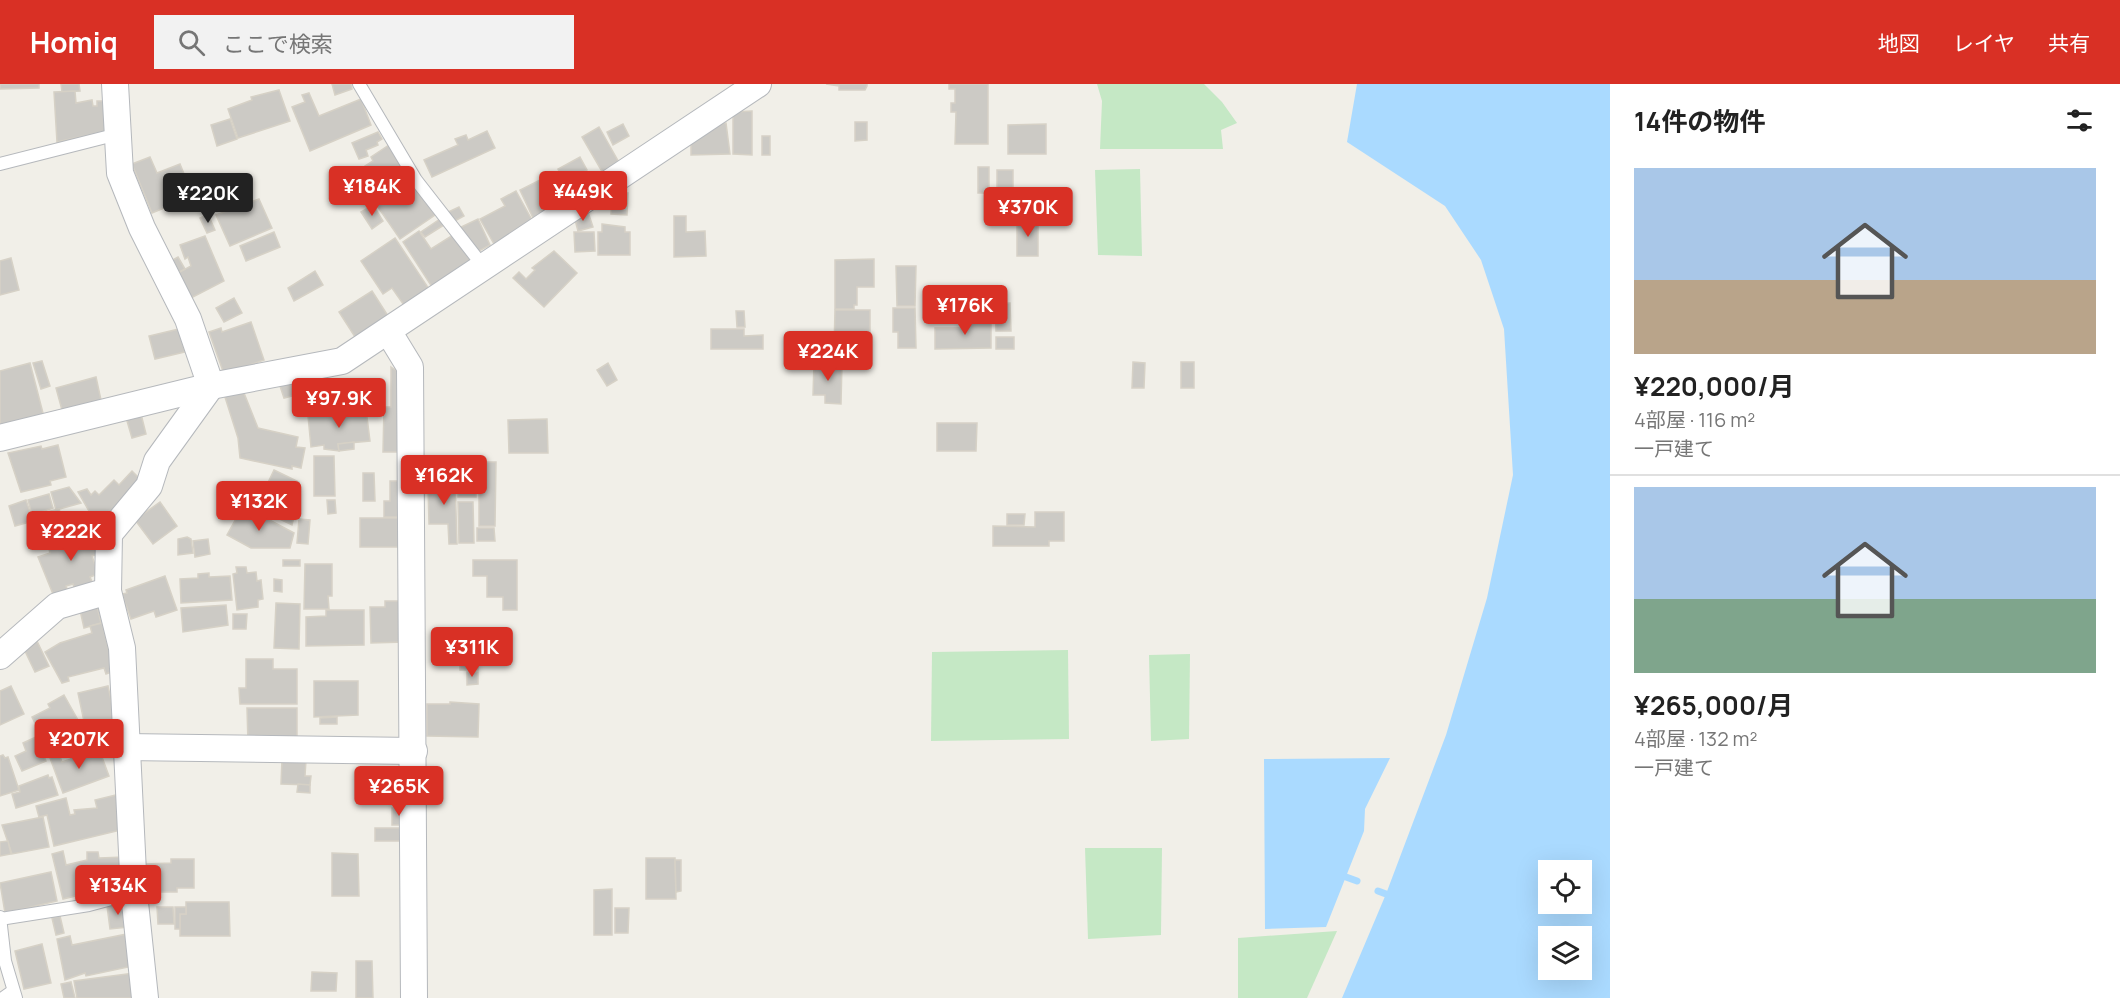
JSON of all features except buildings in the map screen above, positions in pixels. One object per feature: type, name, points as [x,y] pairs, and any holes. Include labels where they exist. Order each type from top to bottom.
[{"type":"street","points":[[115,84],[120,173],[142,228],[188,319],[211,386]]},
{"type":"street","points":[[0,438],[211,386],[342,362],[483,266],[658,153],[753,86]]},
{"type":"street","points":[[388,331],[410,367],[414,998]]},
{"type":"street","points":[[145,998],[134,893],[125,747],[122,648],[108,591],[109,534],[149,486],[157,461],[211,386]]},
{"type":"street","points":[[0,656],[57,606],[108,591]]},
{"type":"street","points":[[125,747],[414,751]]},
{"type":"lane","points":[[359,84],[416,180],[483,266]]},
{"type":"lane","points":[[0,164],[118,134]]},
{"type":"lane","points":[[11,996],[0,918],[89,905],[134,893]]},
{"type":"green space","points":[[1097,84],[1204,84],[1222,102],[1237,123],[1221,130],[1223,149],[1100,149],[1102,101]]},
{"type":"green space","points":[[1140,169],[1142,256],[1098,255],[1095,170]]},
{"type":"green space","points":[[1068,650],[1069,739],[931,741],[932,652]]},
{"type":"green space","points":[[1190,654],[1189,739],[1151,741],[1149,655]]},
{"type":"green space","points":[[1085,848],[1162,848],[1161,935],[1088,939]]},
{"type":"green space","points":[[1337,931],[1307,998],[1238,998],[1238,938]]},
{"type":"water","points":[[1357,84],[1610,84],[1610,998],[1342,998],[1386,894],[1446,735],[1487,598],[1513,475],[1504,329],[1481,260],[1445,206],[1347,142]]},
{"type":"water","points":[[1390,758],[1365,809],[1364,831],[1326,927],[1265,929],[1264,759]]},
{"type":"waterway","points":[[1346,877],[1357,881]]},
{"type":"waterway","points":[[1378,891],[1386,894]]}]
